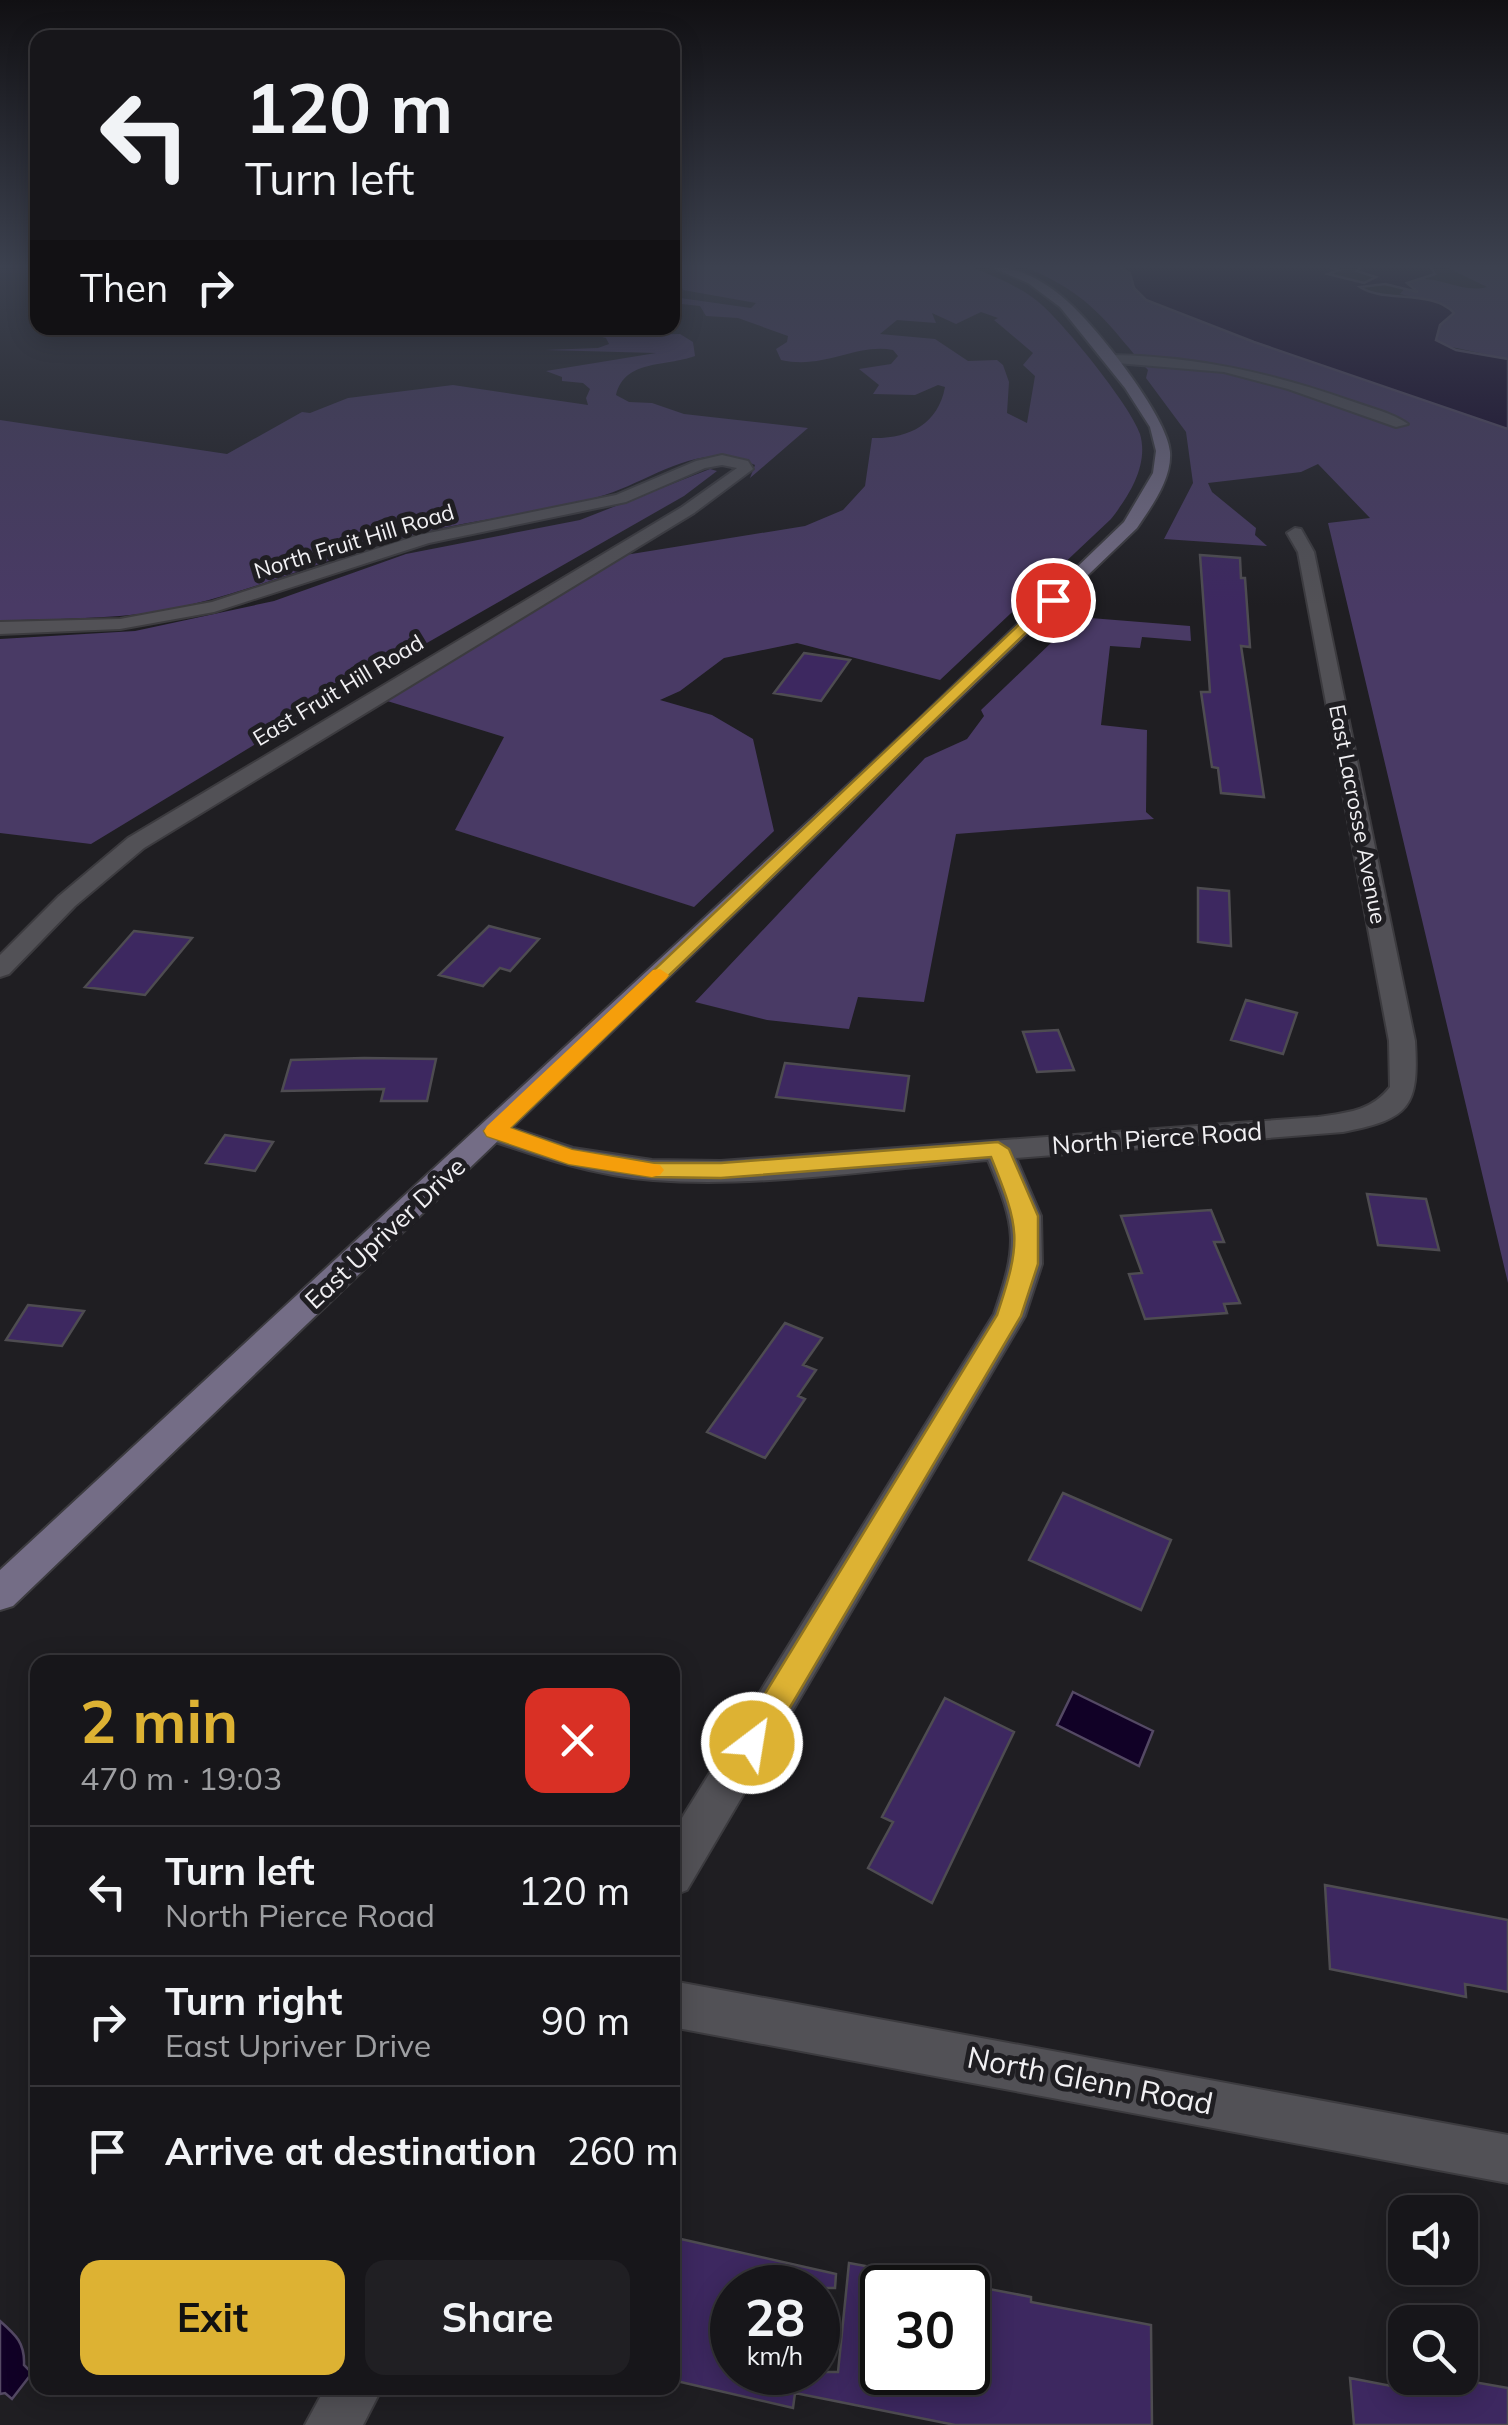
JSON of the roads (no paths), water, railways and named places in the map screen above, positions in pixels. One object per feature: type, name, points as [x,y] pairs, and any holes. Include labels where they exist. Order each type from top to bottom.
[{"type":"street","name":"East Upriver Drive","points":[[0,1594],[1131,525],[1161,473],[1163,451],[1157,427],[1125,380]]},
{"type":"street","points":[[1270,380],[1401,424]]},
{"type":"street","name":"North Fruit Hill Road","points":[[0,628],[120,624],[214,606],[313,578],[425,539],[620,499],[701,464],[722,460],[743,464],[745,469],[726,485]]},
{"type":"street","name":"East Fruit Hill Road","points":[[0,969],[67,901],[136,843],[726,485]]},
{"type":"street","name":"East Lacrosse Avenue","points":[[1295,533],[1306,552],[1402,1041],[1406,1074],[1400,1098]]},
{"type":"street","name":"North Pierce Road","points":[[494,1131],[569,1157],[652,1170],[721,1171],[1334,1124],[1371,1116],[1400,1098]]},
{"type":"street","points":[[680,1862],[1009,1316],[1026,1264],[1026,1216],[998,1149]]},
{"type":"street","name":"North Glenn Road","points":[[680,2005],[1508,2158]]},
{"type":"street","points":[[332,2425],[351,2395]]}]
